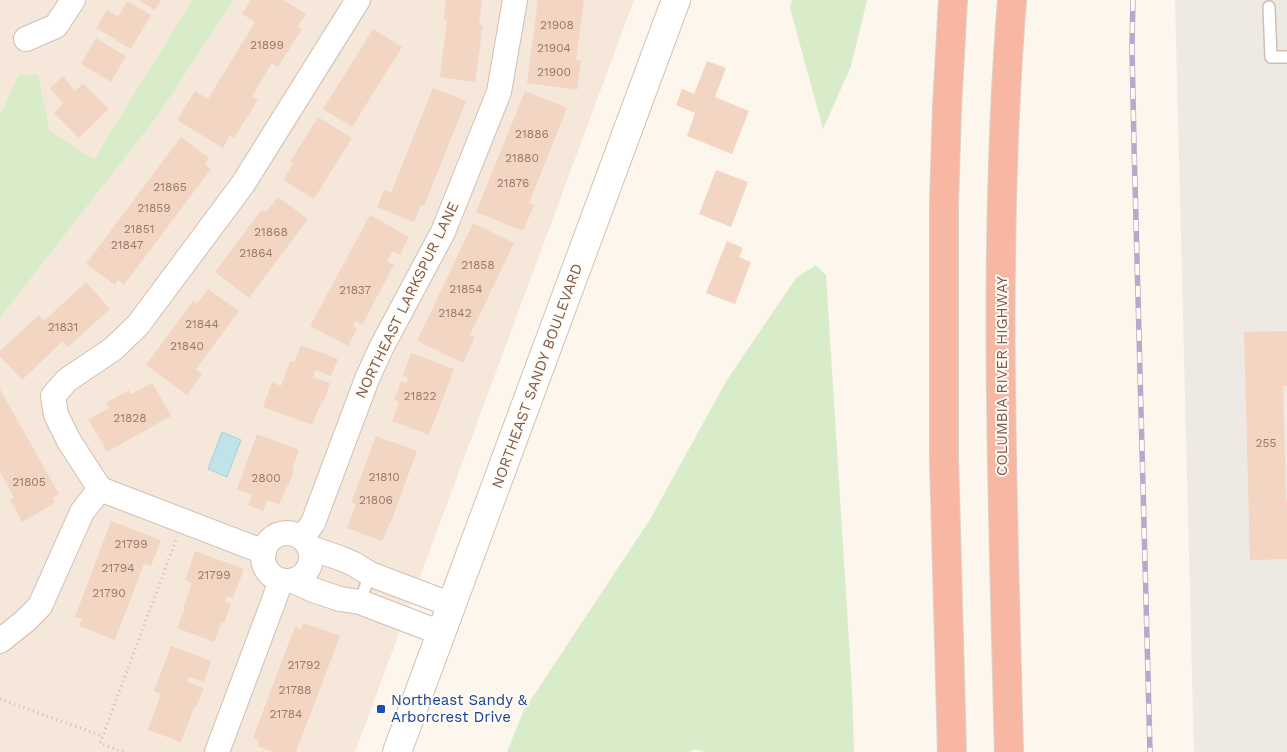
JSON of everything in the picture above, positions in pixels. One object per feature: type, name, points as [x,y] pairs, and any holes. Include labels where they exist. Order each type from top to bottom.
[{"type":"highway","points":[[952,752],[944,458],[944,270],[947,107],[953,0]]},
{"type":"highway","name":"COLUMBIA RIVER HIGHWAY","points":[[1009,752],[1001,428],[1001,310],[1005,98],[1012,0]]},
{"type":"main road","name":"NORTHEAST SANDY BOULEVARD","points":[[397,752],[676,0]]},
{"type":"street","points":[[26,39],[56,26],[72,0]]},
{"type":"street","points":[[264,552],[100,490],[56,415],[53,396],[67,380],[113,349],[138,325],[243,184],[358,0]]},
{"type":"street","name":"NORTHEAST LARKSPUR LANE","points":[[306,543],[370,371],[443,232],[499,92],[515,0]]},
{"type":"street","points":[[0,641],[40,606],[82,512],[100,490]]},
{"type":"street","points":[[442,633],[360,602],[340,599],[274,577],[265,566],[264,552],[272,539],[287,533],[295,534],[306,543],[354,564],[370,574],[452,605]]},
{"type":"street","points":[[217,752],[274,600],[287,580],[300,577],[310,565],[311,556],[306,543]]},
{"type":"lane","points":[[1269,7],[1272,57],[1287,57]]},
{"type":"lane","points":[[360,602],[370,574]]},
{"type":"path","points":[[123,752],[100,743],[183,521]]},
{"type":"path","points":[[0,699],[102,736]]},
{"type":"shaded area","points":[[0,0],[192,0],[94,159],[50,131],[38,74],[19,74],[0,115]]},
{"type":"shaded area","points":[[234,0],[634,0],[355,752],[0,752],[0,318],[159,114]]},
{"type":"shaded area","points":[[1175,0],[1287,0],[1287,752],[1194,752]]},
{"type":"green space","points":[[192,0],[234,0],[159,114],[0,318],[0,115],[19,74],[38,74],[50,131],[94,159]]},
{"type":"green space","points":[[792,0],[867,0],[851,66],[823,129],[790,8]]},
{"type":"green space","points":[[816,265],[826,275],[852,689],[854,752],[704,752],[694,749],[689,752],[507,752],[524,710],[649,521],[727,380],[796,278]]},
{"type":"water","points":[[222,432],[241,440],[227,477],[208,469]]},
{"type":"building","points":[[139,0],[161,0],[155,10]]},
{"type":"building","points":[[251,0],[284,0],[306,14],[298,27],[302,29],[278,67],[272,63],[252,96],[258,100],[234,138],[230,135],[223,148],[177,120],[195,91],[208,99],[255,22],[242,14]]},
{"type":"building","points":[[446,0],[482,0],[479,25],[483,25],[475,82],[440,77],[447,21],[444,20]]},
{"type":"building","points":[[538,0],[584,0],[576,60],[581,61],[577,90],[527,83]]},
{"type":"building","points":[[127,1],[151,15],[131,49],[96,28],[107,10],[118,17]]},
{"type":"building","points":[[373,29],[402,47],[352,127],[323,109]]},
{"type":"building","points":[[96,38],[126,56],[111,82],[81,64]]},
{"type":"building","points":[[707,61],[726,68],[715,97],[749,111],[732,154],[687,136],[695,113],[676,105],[682,89],[694,94]]},
{"type":"building","points":[[63,76],[75,91],[83,83],[109,109],[79,138],[54,113],[63,103],[50,88]]},
{"type":"building","points":[[433,88],[466,101],[424,206],[421,205],[414,222],[377,207],[384,190],[391,193]]},
{"type":"building","points":[[525,91],[567,108],[529,203],[534,205],[523,231],[476,212]]},
{"type":"building","points":[[318,117],[352,138],[314,199],[283,180],[293,164],[290,162]]},
{"type":"building","points":[[181,137],[209,158],[205,164],[211,169],[124,285],[118,280],[115,285],[86,264]]},
{"type":"building","points":[[716,170],[748,182],[731,227],[699,214]]},
{"type":"building","points":[[278,197],[308,219],[249,298],[215,272],[262,209],[266,212]]},
{"type":"building","points":[[370,215],[409,237],[400,255],[393,251],[387,261],[394,265],[362,325],[355,321],[353,326],[357,329],[348,346],[310,326]]},
{"type":"building","points":[[473,223],[514,243],[470,335],[475,337],[463,363],[417,341]]},
{"type":"building","points":[[727,241],[743,248],[739,257],[751,262],[735,304],[706,293]]},
{"type":"building","points":[[86,282],[110,309],[68,347],[63,341],[22,380],[0,356],[0,351],[39,315],[44,321]]},
{"type":"building","points":[[208,289],[239,311],[196,369],[202,374],[187,395],[146,365],[193,301],[197,304]]},
{"type":"building","points":[[1287,331],[1287,386],[1283,386],[1287,559],[1250,560],[1244,332]]},
{"type":"building","points":[[301,345],[338,359],[331,376],[315,370],[313,377],[330,383],[324,401],[322,401],[312,425],[263,407],[272,382],[281,386],[290,361],[294,362]]},
{"type":"building","points":[[411,353],[454,369],[429,435],[392,421],[399,402],[394,400],[401,381],[406,383],[408,378],[403,375]]},
{"type":"building","points":[[152,383],[171,416],[107,452],[88,419],[109,408],[106,403],[129,390],[131,394]]},
{"type":"building","points":[[0,389],[59,494],[52,498],[55,503],[22,522],[10,500],[14,498],[0,472]]},
{"type":"building","points":[[257,434],[299,450],[292,470],[294,471],[279,505],[267,500],[263,511],[248,505],[252,495],[237,489]]},
{"type":"building","points":[[376,436],[417,451],[391,522],[382,541],[347,528],[356,504],[351,503]]},
{"type":"building","points":[[111,521],[161,540],[151,566],[144,564],[115,640],[79,626],[82,619],[75,617]]},
{"type":"building","points":[[195,551],[244,569],[233,598],[227,596],[226,602],[231,604],[214,642],[177,628],[192,583],[185,580]]},
{"type":"building","points":[[304,623],[340,636],[296,752],[273,752],[257,746],[259,741],[253,738],[295,626],[301,629]]},
{"type":"building","points":[[171,646],[211,661],[204,682],[189,677],[187,682],[204,688],[196,707],[194,707],[181,742],[148,730],[161,694],[154,691]]},
{"type":"railway","points":[[1133,0],[1134,145],[1150,752]]},
{"type":"place","name":"Northeast Sandy & Arborcrest Drive","points":[[381,709]]}]
